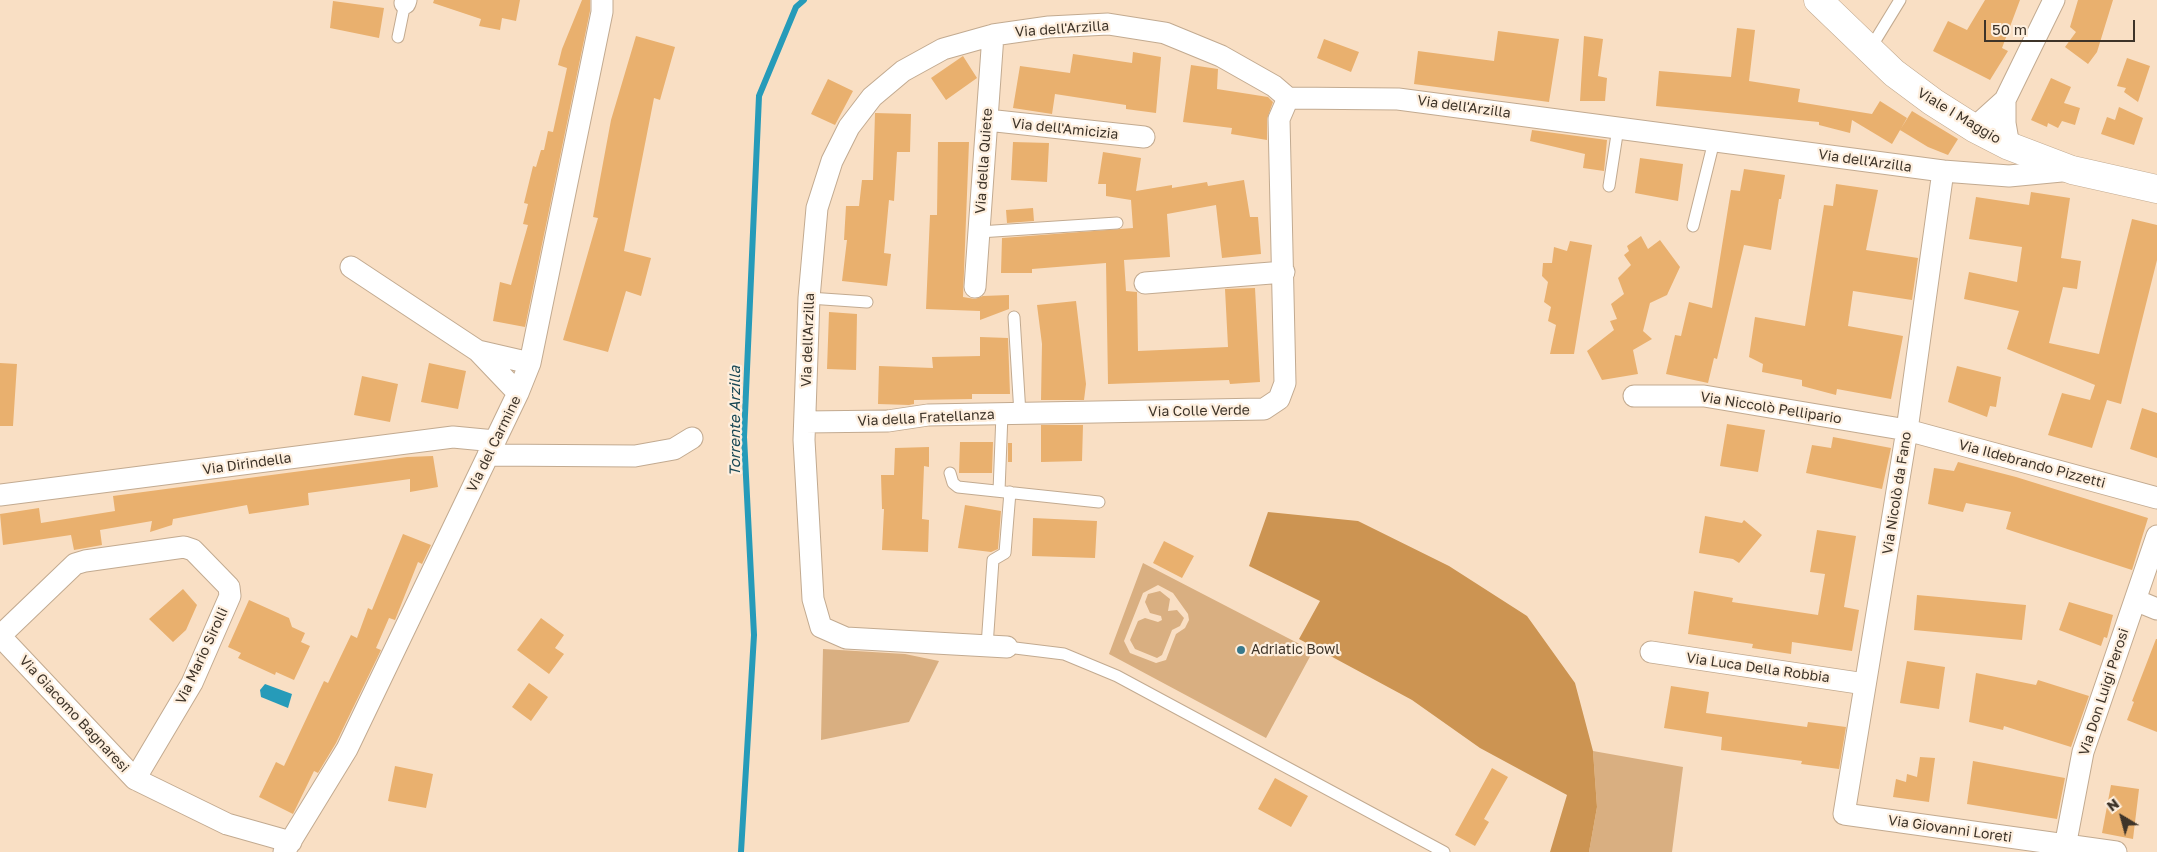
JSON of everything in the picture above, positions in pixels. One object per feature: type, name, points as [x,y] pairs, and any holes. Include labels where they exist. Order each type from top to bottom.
[{"type":"main road","name":"Viale I Maggio","points":[[1818,0],[1869,51],[1919,92],[1974,128],[2009,146],[2072,170],[2157,189]]},
{"type":"street","name":"Via del Carmine","points":[[287,847],[347,749],[518,393],[530,363],[602,12],[602,0]]},
{"type":"street","points":[[1974,128],[2005,100],[2054,0]]},
{"type":"street","name":"Via dell'Arzilla","points":[[997,646],[846,638],[821,627],[812,599],[805,422],[809,298],[817,208],[832,161],[849,127],[872,97],[903,71],[943,49],[993,35],[1049,27],[1108,24],[1165,33],[1221,56],[1274,86],[1288,98],[1398,99],[1943,171],[2014,176],[2072,170]]},
{"type":"street","name":"Via della Quiete","points":[[975,287],[993,35]]},
{"type":"street","name":"Via Colle Verde","points":[[1078,413],[1264,409],[1279,399],[1285,383],[1284,272],[1279,119],[1288,98]]},
{"type":"street","points":[[2005,100],[2005,123],[2009,146]]},
{"type":"street","name":"Via dell'Amicizia","points":[[987,120],[1144,138]]},
{"type":"street","name":"Via Nicolò da Fano","points":[[1844,814],[1907,430],[1943,171]]},
{"type":"street","points":[[350,267],[478,351],[518,393]]},
{"type":"street","points":[[1145,283],[1284,272]]},
{"type":"street","points":[[478,351],[530,363]]},
{"type":"street","name":"Via Niccolò Pellipario","points":[[1634,396],[1704,396],[1907,430]]},
{"type":"street","name":"Via della Fratellanza","points":[[805,422],[888,420],[928,415],[1078,413]]},
{"type":"street","name":"Via Ildebrando Pizzetti","points":[[1907,430],[2157,498]]},
{"type":"street","name":"Via Dirindella","points":[[0,495],[453,437],[491,448],[635,456],[674,449],[692,438]]},
{"type":"street","name":"Via Don Luigi Perosi","points":[[2065,849],[2083,752],[2157,536]]},
{"type":"street","name":"Via Mario Sirolli","points":[[0,636],[75,564],[85,561],[184,548],[193,550],[229,587],[230,596],[192,683],[135,779]]},
{"type":"street","points":[[2135,600],[2157,609]]},
{"type":"street","name":"Via Giacomo Bagnaresi","points":[[0,636],[135,779],[227,824],[287,847]]},
{"type":"street","name":"Via Luca Della Robbia","points":[[1651,652],[1865,684]]},
{"type":"street","name":"Via Giovanni Loreti","points":[[1844,814],[2065,849],[2116,852]]},
{"type":"lane","points":[[1869,51],[1900,0]]},
{"type":"lane","points":[[398,37],[405,2]]},
{"type":"lane","points":[[1608,186],[1618,128]]},
{"type":"lane","points":[[1693,226],[1714,141]]},
{"type":"lane","points":[[979,232],[1117,223]]},
{"type":"lane","points":[[809,298],[867,302]]},
{"type":"lane","points":[[1014,317],[1011,414],[1005,492],[1005,553],[994,560],[997,646],[1064,654],[1117,676],[1444,852]]},
{"type":"lane","points":[[950,474],[958,487],[1099,502]]},
{"type":"shaded area","points":[[1268,512],[1358,521],[1449,566],[1527,616],[1575,683],[1593,751],[1597,807],[1589,852],[1550,852],[1567,795],[1480,748],[1412,700],[1299,639],[1320,601],[1249,566]]},
{"type":"shaded area","name":"Adriatic Bowl","points":[[1143,563],[1313,651],[1266,738],[1109,654]],"holes":[[[1158,585],[1173,593],[1188,614],[1189,620],[1185,628],[1176,634],[1166,660],[1156,663],[1130,653],[1124,641],[1143,593]]]},
{"type":"shaded area","points":[[1160,591],[1170,599],[1168,611],[1177,610],[1184,618],[1180,626],[1172,630],[1162,655],[1157,658],[1135,649],[1130,640],[1138,621],[1145,618],[1158,622],[1162,620],[1161,616],[1150,613],[1145,602],[1148,594]]},
{"type":"shaded area","points":[[823,649],[905,654],[939,661],[909,722],[821,740]]},
{"type":"shaded area","points":[[1593,751],[1683,767],[1672,852],[1589,852],[1597,807]]},
{"type":"water","points":[[265,684],[292,694],[288,708],[261,697],[260,690]]},
{"type":"building","points":[[434,0],[520,0],[516,21],[502,18],[500,30],[479,26],[481,19],[433,3]]},
{"type":"building","points":[[582,0],[590,0],[590,11],[525,327],[493,321],[500,282],[511,285],[528,225],[523,224],[528,204],[524,203],[533,166],[536,167],[541,150],[544,150],[548,131],[553,132],[567,68],[558,65],[562,49]]},
{"type":"building","points":[[1985,0],[2020,0],[2002,48],[2008,51],[1990,80],[1933,51],[1948,21],[1967,30]]},
{"type":"building","points":[[2078,0],[2113,0],[2097,52],[2088,64],[2065,47],[2076,32],[2070,27]]},
{"type":"building","points":[[333,1],[384,8],[379,38],[330,28]]},
{"type":"building","points":[[1737,28],[1755,30],[1749,81],[1800,89],[1798,102],[1872,114],[1880,101],[1907,118],[1892,144],[1852,120],[1850,133],[1819,125],[1819,122],[1656,106],[1659,71],[1731,77]]},
{"type":"building","points":[[1498,31],[1559,39],[1549,102],[1414,84],[1418,51],[1494,61]]},
{"type":"building","points":[[636,36],[675,47],[660,100],[654,98],[624,251],[651,258],[641,296],[626,291],[608,352],[563,340],[598,218],[593,217],[611,120]]},
{"type":"building","points":[[1584,36],[1603,39],[1598,76],[1607,78],[1605,101],[1580,101]]},
{"type":"building","points":[[1324,39],[1359,52],[1351,72],[1317,58]]},
{"type":"building","points":[[1133,52],[1161,57],[1156,113],[1126,109],[1126,105],[1055,94],[1052,114],[1013,108],[1020,66],[1070,73],[1073,54],[1132,63]]},
{"type":"building","points":[[963,56],[977,78],[946,100],[931,78]]},
{"type":"building","points":[[2127,58],[2150,66],[2138,102],[2124,92],[2126,88],[2117,86]]},
{"type":"building","points":[[1191,65],[1218,69],[1217,89],[1268,97],[1273,102],[1267,119],[1267,140],[1231,134],[1232,128],[1183,122]]},
{"type":"building","points":[[2051,78],[2071,87],[2064,103],[2080,108],[2075,125],[2062,121],[2058,128],[2048,123],[2047,127],[2031,120]]},
{"type":"building","points":[[828,79],[853,91],[835,125],[811,114]]},
{"type":"building","points":[[2119,107],[2143,118],[2134,145],[2101,134],[2107,117],[2115,120]]},
{"type":"building","points":[[1912,111],[1958,139],[1948,155],[1928,147],[1900,130]]},
{"type":"building","points":[[875,113],[911,114],[910,152],[897,152],[894,201],[889,200],[884,253],[891,254],[887,286],[842,281],[847,240],[844,240],[846,206],[859,206],[862,180],[873,180]]},
{"type":"building","points":[[1532,130],[1607,140],[1604,171],[1583,168],[1585,154],[1530,141]]},
{"type":"building","points":[[938,142],[969,142],[963,297],[975,299],[983,296],[1009,295],[1009,309],[980,320],[980,311],[926,309],[930,215],[937,215]]},
{"type":"building","points":[[1013,142],[1049,143],[1047,182],[1011,180]]},
{"type":"building","points":[[1103,152],[1141,158],[1136,191],[1172,185],[1172,188],[1207,182],[1208,186],[1244,180],[1250,217],[1258,217],[1261,254],[1222,258],[1216,205],[1167,214],[1170,257],[1124,260],[1126,291],[1137,292],[1138,351],[1228,347],[1225,289],[1255,288],[1260,382],[1230,384],[1229,380],[1108,384],[1106,263],[1032,269],[1032,273],[1001,273],[1002,238],[1133,228],[1131,200],[1106,196],[1106,184],[1098,184]]},
{"type":"building","points":[[1640,158],[1683,164],[1678,201],[1635,193]]},
{"type":"building","points":[[1744,169],[1785,175],[1771,250],[1744,245],[1717,359],[1714,358],[1708,383],[1666,374],[1675,335],[1681,336],[1689,302],[1712,308],[1731,190],[1740,191]]},
{"type":"building","points":[[1836,184],[1878,190],[1866,250],[1918,258],[1912,300],[1853,291],[1848,326],[1903,336],[1891,399],[1837,389],[1836,395],[1802,386],[1802,380],[1762,372],[1763,364],[1749,357],[1755,317],[1805,326],[1824,205],[1833,206]]},
{"type":"building","points":[[2031,192],[2070,198],[2061,258],[2081,261],[2077,289],[2063,287],[2049,343],[2099,354],[2132,219],[2157,225],[2157,260],[2121,404],[2107,400],[2092,448],[2048,435],[2062,393],[2090,400],[2095,385],[2007,349],[2019,311],[1964,299],[1969,272],[2017,282],[2022,247],[1969,239],[1976,197],[2029,205]]},
{"type":"building","points":[[1033,208],[1034,221],[1007,223],[1006,210]]},
{"type":"building","points":[[1641,236],[1648,249],[1660,240],[1680,267],[1667,295],[1650,303],[1643,331],[1652,339],[1633,350],[1638,374],[1602,380],[1587,351],[1614,330],[1610,321],[1617,319],[1611,304],[1624,294],[1618,278],[1631,265],[1624,255],[1629,251],[1627,246]]},
{"type":"building","points":[[1570,241],[1592,245],[1574,354],[1550,354],[1556,325],[1548,321],[1551,307],[1544,302],[1548,282],[1542,276],[1543,263],[1552,263],[1554,247],[1567,251]]},
{"type":"building","points":[[1076,301],[1086,384],[1084,400],[1041,400],[1042,344],[1037,305]]},
{"type":"building","points":[[829,312],[857,314],[856,370],[827,369]]},
{"type":"building","points":[[980,337],[1008,338],[1010,394],[972,394],[972,399],[914,400],[914,404],[909,405],[878,404],[879,366],[933,368],[932,357],[980,356]]},
{"type":"building","points":[[0,363],[17,364],[13,426],[0,426]]},
{"type":"building","points":[[429,363],[466,371],[458,409],[421,402]]},
{"type":"building","points":[[1957,366],[2001,377],[1996,407],[1990,406],[1987,417],[1948,402]]},
{"type":"building","points":[[362,376],[398,384],[390,422],[354,415]]},
{"type":"building","points":[[2142,408],[2157,413],[2157,458],[2130,449]]},
{"type":"building","points":[[1727,424],[1765,430],[1758,472],[1720,466]]},
{"type":"building","points":[[1041,425],[1083,425],[1082,461],[1041,462]]},
{"type":"building","points":[[1833,437],[1891,448],[1882,489],[1806,473],[1812,445],[1831,448]]},
{"type":"building","points":[[960,442],[993,442],[992,473],[959,473]]},
{"type":"building","points":[[1008,443],[1012,443],[1012,462],[1008,462]]},
{"type":"building","points":[[929,447],[929,467],[924,466],[922,519],[929,520],[928,552],[882,550],[884,509],[882,509],[881,475],[894,475],[895,448]]},
{"type":"building","points":[[433,456],[438,487],[410,492],[410,479],[308,493],[309,505],[249,514],[247,505],[173,519],[172,525],[150,532],[152,521],[100,530],[102,545],[74,550],[71,535],[3,545],[0,514],[39,508],[41,523],[115,511],[113,496],[407,457]]},
{"type":"building","points":[[1958,462],[2016,477],[2148,518],[2132,570],[2006,529],[2011,512],[1966,503],[1963,512],[1928,504],[1934,468],[1954,471]]},
{"type":"building","points":[[965,505],[1001,511],[998,549],[991,552],[958,548]]},
{"type":"building","points":[[1705,516],[1742,523],[1744,520],[1762,535],[1739,563],[1733,559],[1699,553]]},
{"type":"building","points":[[1033,518],[1097,521],[1095,558],[1032,556]]},
{"type":"building","points":[[1817,530],[1856,536],[1844,607],[1859,610],[1852,651],[1792,642],[1791,654],[1752,648],[1753,644],[1688,634],[1694,591],[1733,598],[1732,602],[1818,615],[1825,574],[1810,572]]},
{"type":"building","points":[[403,534],[431,545],[422,564],[418,562],[395,620],[389,618],[376,648],[381,650],[336,743],[318,773],[314,771],[293,814],[259,797],[276,762],[284,766],[324,681],[328,683],[351,635],[357,638],[368,608],[372,610]]},
{"type":"building","points":[[1164,541],[1194,556],[1182,578],[1153,563]]},
{"type":"building","points":[[183,589],[197,605],[186,630],[173,642],[149,619]]},
{"type":"building","points":[[1917,595],[2026,605],[2022,640],[1914,630]]},
{"type":"building","points":[[249,600],[289,618],[292,627],[305,633],[301,642],[310,646],[294,680],[276,672],[275,675],[238,658],[241,653],[228,647]]},
{"type":"building","points":[[2069,602],[2113,615],[2107,638],[2104,637],[2101,646],[2059,630]]},
{"type":"building","points":[[541,618],[564,635],[555,648],[564,654],[549,674],[517,650]]},
{"type":"building","points":[[2156,639],[2157,732],[2127,720],[2134,702],[2132,701]]},
{"type":"building","points":[[1907,661],[1945,667],[1939,709],[1900,703]]},
{"type":"building","points":[[1976,673],[2036,685],[2038,680],[2089,696],[2071,747],[2004,726],[2003,730],[1969,722]]},
{"type":"building","points":[[529,683],[548,697],[531,721],[512,707]]},
{"type":"building","points":[[1671,686],[1709,692],[1706,713],[1807,727],[1808,722],[1846,727],[1839,769],[1801,764],[1802,761],[1721,750],[1722,737],[1664,728]]},
{"type":"building","points":[[1920,757],[1935,758],[1929,802],[1893,797],[1896,779],[1906,782],[1907,774],[1917,777]]},
{"type":"building","points":[[1973,761],[2065,778],[2057,819],[1967,804]]},
{"type":"building","points":[[395,766],[433,774],[426,808],[388,801]]},
{"type":"building","points":[[1492,768],[1508,777],[1484,819],[1489,822],[1475,846],[1455,835]]},
{"type":"building","points":[[1275,778],[1308,796],[1291,827],[1258,809]]},
{"type":"building","points":[[2111,785],[2139,789],[2133,839],[2102,833]]},
{"type":"waterway","name":"Torrente Arzilla","points":[[741,852],[754,635],[744,437],[759,96],[796,7],[804,0]]},
{"type":"place","name":"Adriatic Bowl","points":[[1241,650]]}]
